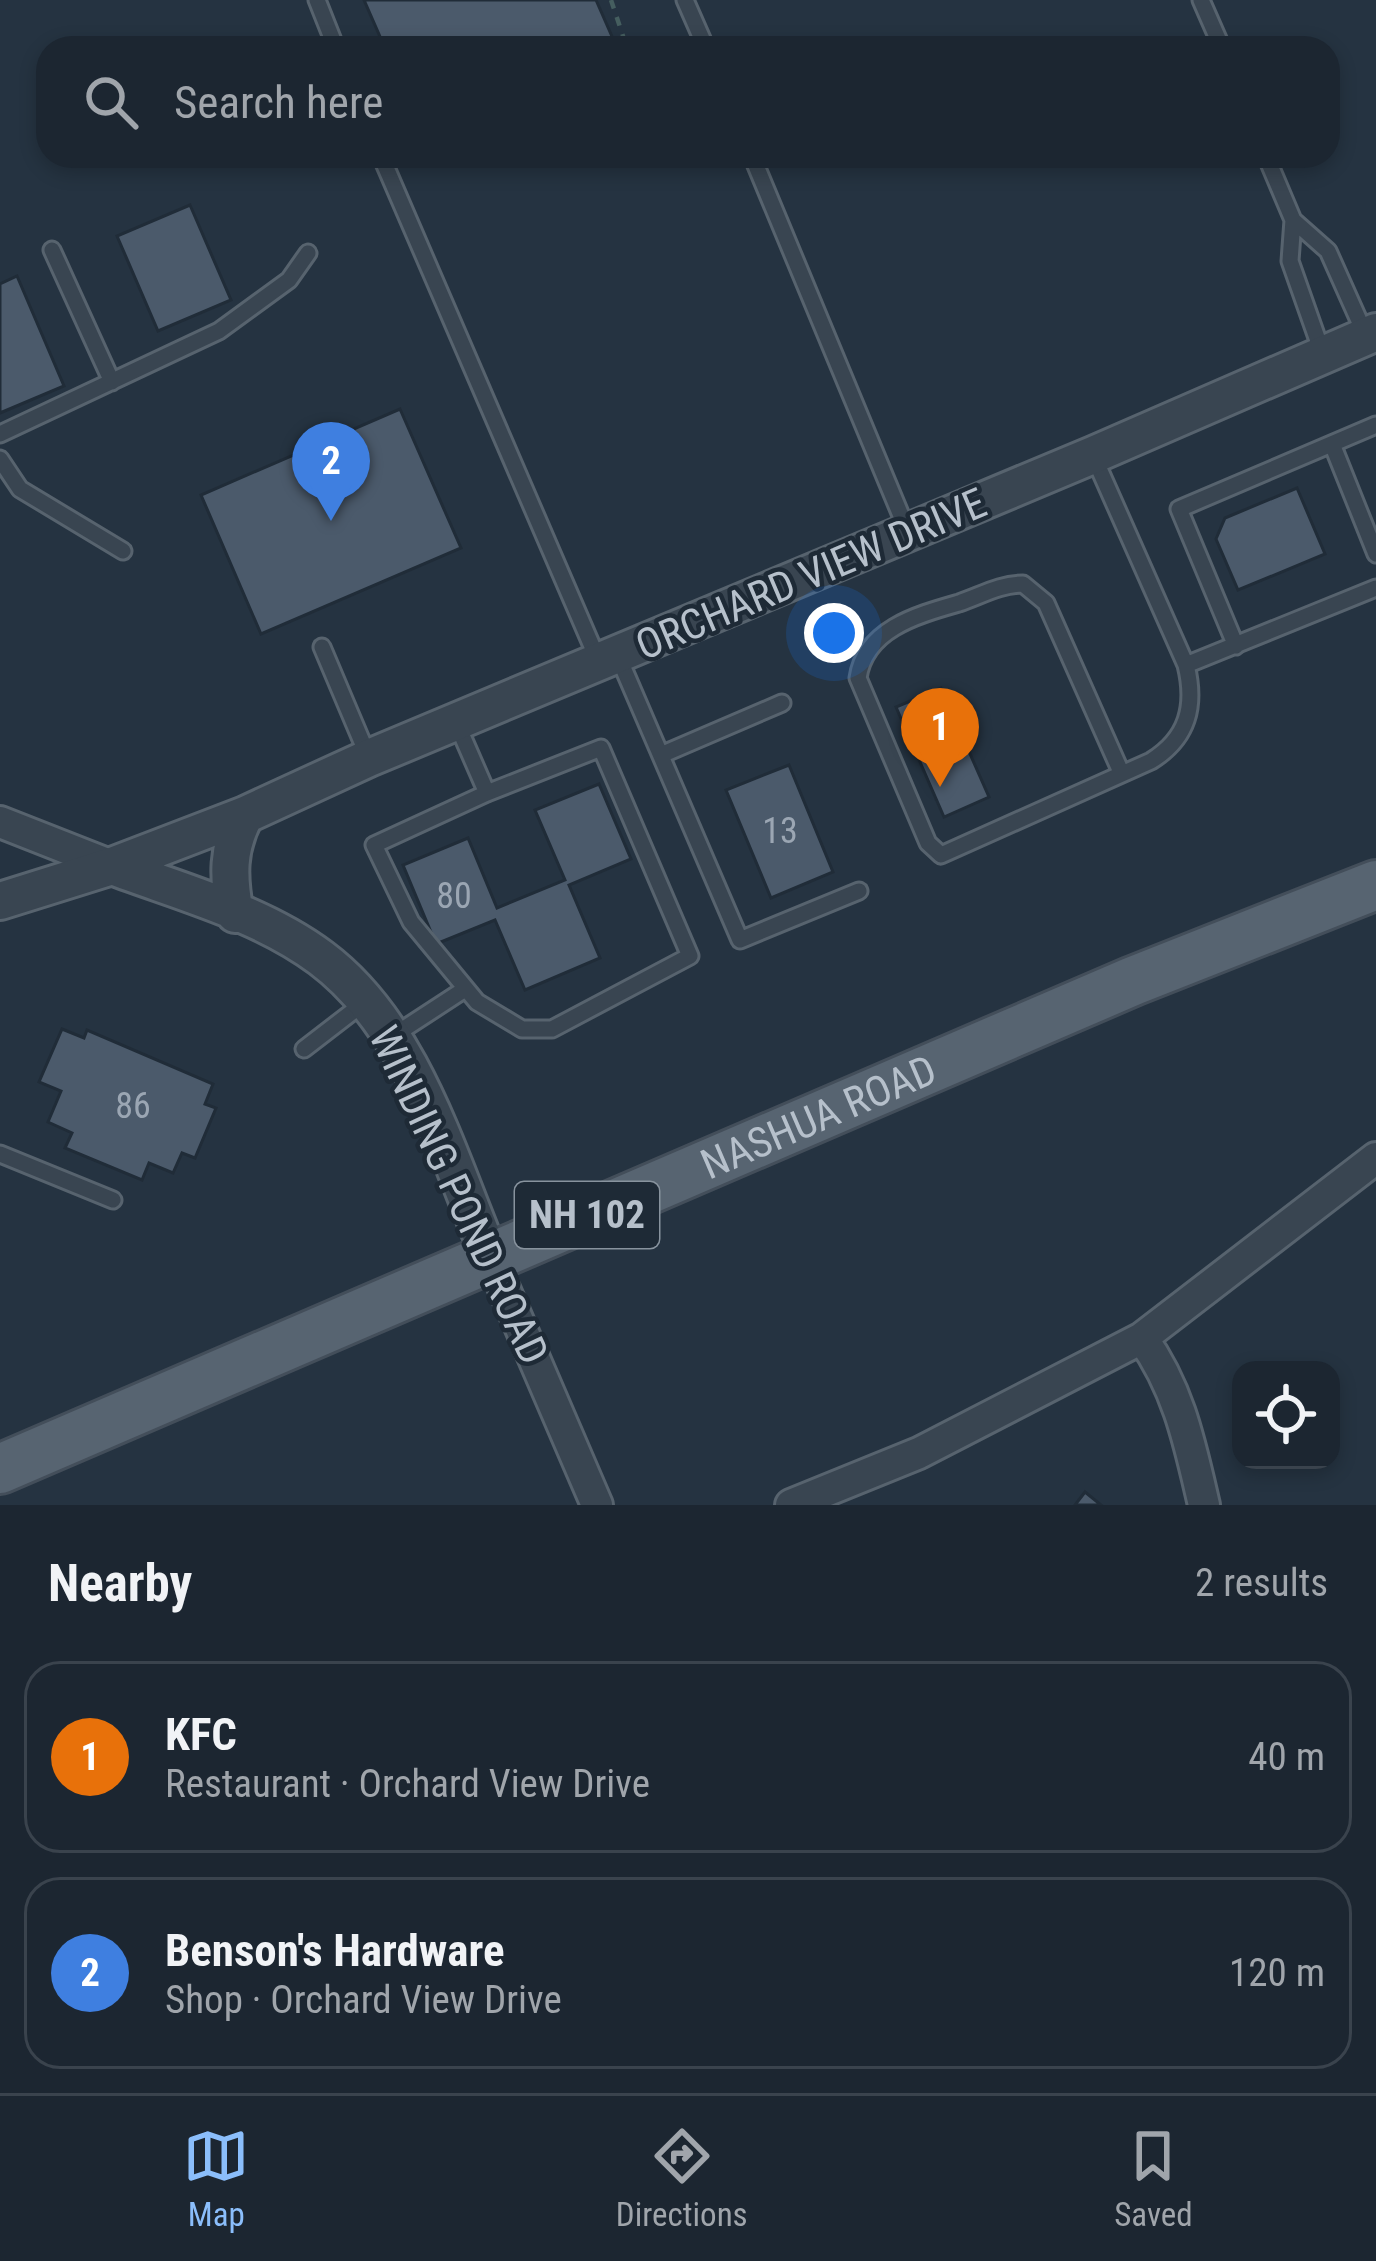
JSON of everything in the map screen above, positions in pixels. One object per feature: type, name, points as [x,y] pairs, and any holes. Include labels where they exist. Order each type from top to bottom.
[{"type":"main road","name":"NASHUA ROAD","points":[[0,1469],[1132,981],[1376,885]]},
{"type":"street","name":"ORCHARD VIEW DRIVE","points":[[0,901],[112,866],[245,815],[369,758],[1371,334]]},
{"type":"street","points":[[235,914],[229,864],[234,836],[245,815]]},
{"type":"street","name":"WINDING POND ROAD","points":[[0,821],[268,927],[319,957],[367,1000],[393,1036],[597,1505]]},
{"type":"street","points":[[791,1505],[920,1453],[1142,1338],[1376,1157]]},
{"type":"street","points":[[1142,1338],[1160,1362],[1175,1396],[1204,1505]]},
{"type":"lane","points":[[316,0],[332,36]]},
{"type":"lane","points":[[686,0],[701,36]]},
{"type":"lane","points":[[1201,0],[1217,36]]},
{"type":"lane","points":[[386,168],[609,659],[661,755],[740,940],[859,891]]},
{"type":"lane","points":[[757,168],[907,530]]},
{"type":"lane","points":[[1271,168],[1293,220],[1328,251],[1371,334]]},
{"type":"lane","points":[[1293,220],[1290,261],[1322,355]]},
{"type":"lane","points":[[52,250],[112,382]]},
{"type":"lane","points":[[0,434],[219,331],[289,280],[308,253]]},
{"type":"lane","points":[[1236,646],[1180,509],[1376,425]]},
{"type":"lane","points":[[1332,444],[1376,554]]},
{"type":"lane","points":[[1094,455],[1186,665],[1192,691],[1190,712],[1168,750],[1121,772],[941,855],[928,843],[858,678],[860,660],[874,641],[920,614],[1009,584],[1023,584],[1046,603],[1121,772]]},
{"type":"lane","points":[[0,459],[20,489],[123,551]]},
{"type":"lane","points":[[1186,665],[1376,588]]},
{"type":"lane","points":[[322,647],[369,758]]},
{"type":"lane","points":[[661,755],[782,703]]},
{"type":"lane","points":[[457,722],[487,793]]},
{"type":"lane","points":[[601,748],[690,956],[552,1029],[522,1029],[477,1002],[466,989],[411,922],[374,845],[601,748]]},
{"type":"lane","points":[[393,1036],[466,989]]},
{"type":"lane","points":[[304,1049],[367,1000]]},
{"type":"lane","points":[[0,1154],[113,1200]]},
{"type":"path","points":[[612,0],[623,36]]},
{"type":"building","points":[[364,0],[596,0],[612,36],[380,36]]},
{"type":"building","points":[[190,205],[231,300],[158,331],[117,236]]},
{"type":"building","points":[[17,276],[64,386],[0,413],[0,284]]},
{"type":"building","points":[[400,409],[461,548],[261,634],[201,495]]},
{"type":"building","points":[[1297,488],[1325,554],[1238,590],[1216,539],[1225,518]]},
{"type":"building","points":[[941,688],[989,797],[944,817],[896,707]]},
{"type":"building","points":[[789,765],[833,872],[771,898],[726,790]]},
{"type":"building","points":[[599,784],[631,859],[569,885],[600,958],[525,990],[495,920],[436,944],[403,865],[468,838],[497,908],[565,880],[535,810]]},
{"type":"building","points":[[62,1029],[84,1038],[87,1030],[213,1084],[205,1104],[216,1108],[195,1158],[182,1153],[173,1173],[149,1163],[142,1180],[65,1148],[72,1133],[48,1122],[61,1091],[39,1082]]},
{"type":"building","points":[[1085,1492],[1101,1505],[1075,1505]]},
{"type":"place","name":"Benson's Hardware","points":[[331,521]]},
{"type":"place","name":"KFC","points":[[940,787]]}]
